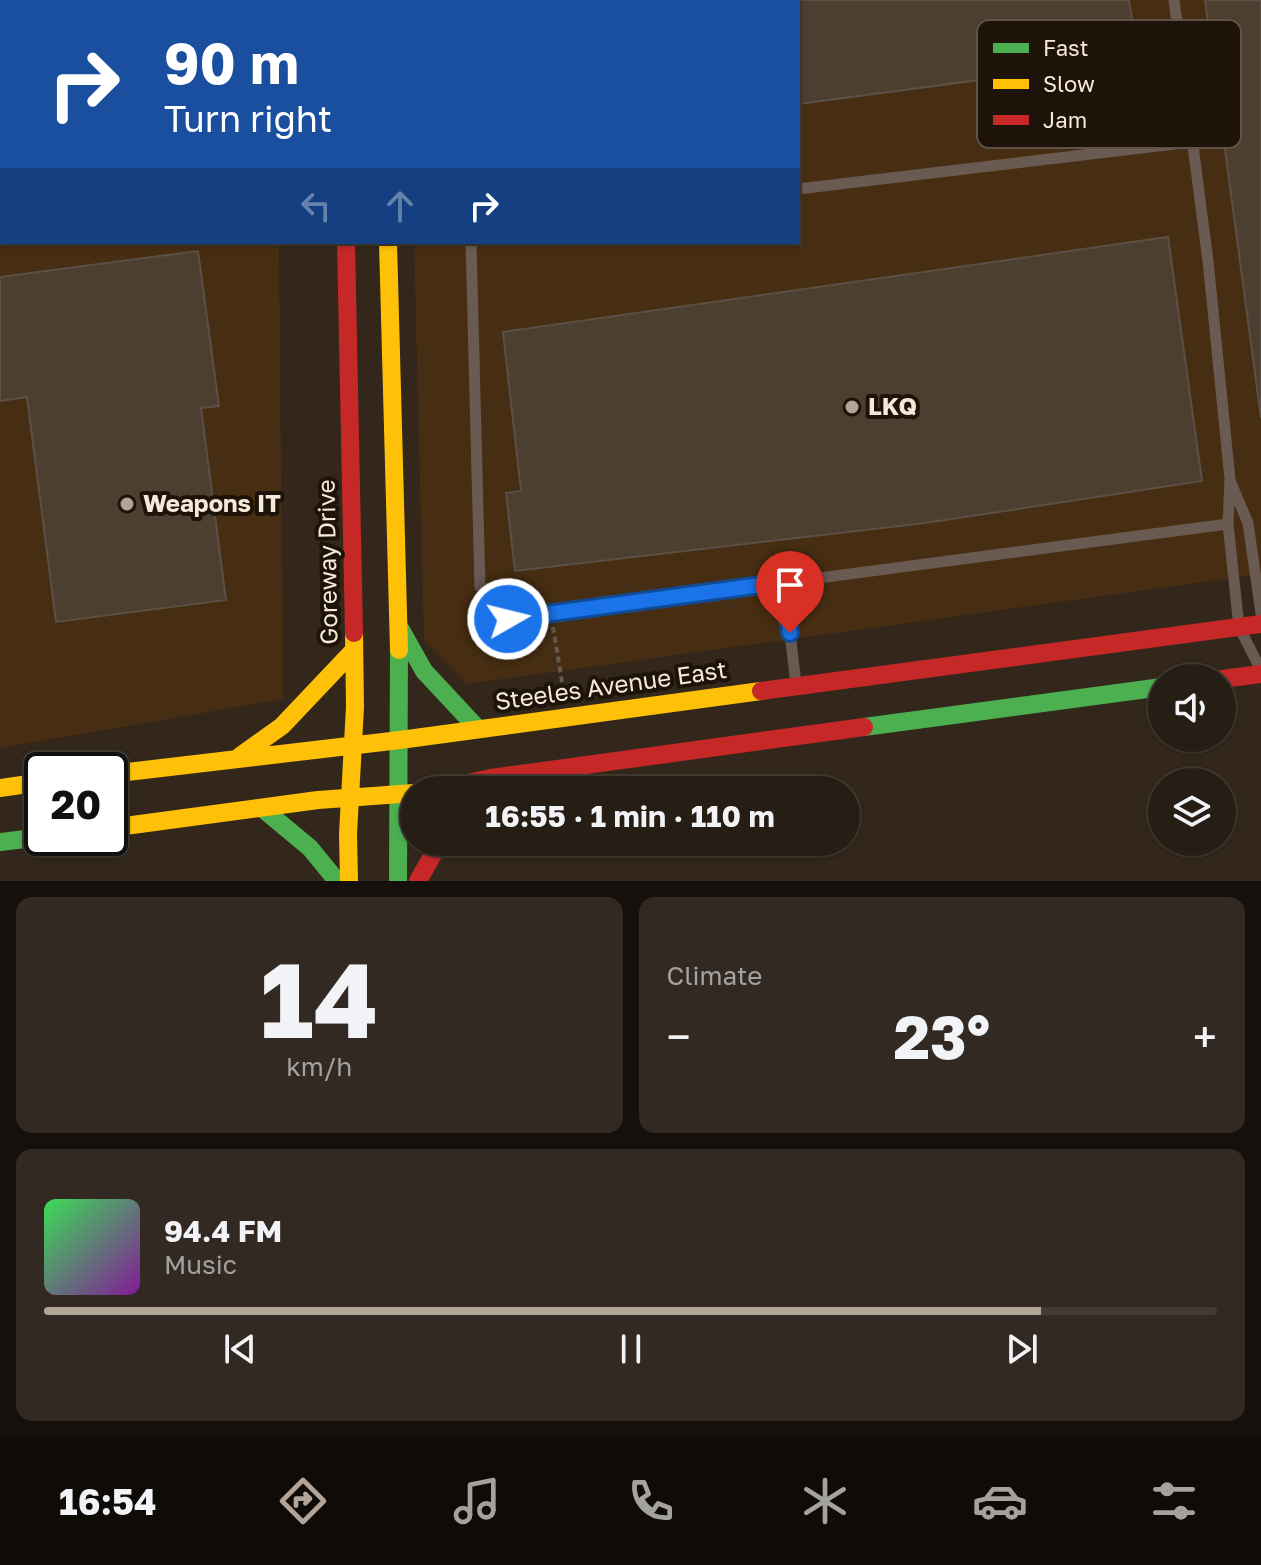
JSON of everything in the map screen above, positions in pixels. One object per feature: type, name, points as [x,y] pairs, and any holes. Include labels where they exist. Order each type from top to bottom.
[{"type":"main road","name":"Goreway Drive","points":[[346,244],[355,707],[349,881]]},
{"type":"main road","points":[[388,244],[400,740],[404,776]]},
{"type":"main road","name":"Steeles Avenue East","points":[[128,772],[400,740],[1261,624]]},
{"type":"main road","points":[[399,625],[424,671],[478,729]]},
{"type":"main road","points":[[235,759],[282,726],[354,650]]},
{"type":"main road","points":[[1236,676],[1261,672]]},
{"type":"main road","points":[[542,776],[1148,689]]},
{"type":"main road","points":[[0,788],[24,785]]},
{"type":"main road","points":[[128,826],[400,794]]},
{"type":"main road","points":[[262,808],[310,848],[337,881]]},
{"type":"main road","points":[[0,842],[24,839]]},
{"type":"main road","points":[[398,881],[400,856]]},
{"type":"main road","points":[[418,881],[432,856]]},
{"type":"lane","points":[[1174,0],[1177,20]]},
{"type":"lane","points":[[800,189],[1142,148]]},
{"type":"lane","points":[[1193,148],[1230,479],[1228,524],[1239,627],[1261,672]]},
{"type":"lane","points":[[471,244],[480,587],[508,619],[1228,524]]},
{"type":"lane","points":[[1230,479],[1248,523],[1261,614]]},
{"type":"lane","points":[[1248,523],[1261,521]]},
{"type":"lane","points":[[784,582],[796,685]]},
{"type":"path","points":[[551,613],[562,682]]},
{"type":"shaded area","points":[[800,0],[1261,0],[1261,574],[467,684],[424,641],[414,244],[800,244]]},
{"type":"shaded area","points":[[0,244],[279,244],[283,699],[0,748]]},
{"type":"building","points":[[800,0],[1129,0],[1132,20],[977,20],[977,80],[800,104]]},
{"type":"building","points":[[1205,0],[1261,0],[1261,418],[1225,148],[1241,148],[1241,20],[1208,20]]},
{"type":"building","name":"LKQ","points":[[1168,237],[1202,481],[925,523],[515,571],[506,493],[521,491],[503,332]]},
{"type":"building","name":"Weapons IT","points":[[198,251],[219,406],[201,408],[226,600],[56,622],[27,397],[0,401],[0,277]]},
{"type":"traffic: fast","points":[[401,630],[424,671],[478,729]]},
{"type":"traffic: fast","points":[[398,881],[399,650]]},
{"type":"traffic: fast","points":[[864,727],[1148,689]]},
{"type":"traffic: fast","points":[[262,808],[310,848],[337,881]]},
{"type":"traffic: fast","points":[[0,842],[24,839]]},
{"type":"traffic: slow","points":[[388,244],[399,650]]},
{"type":"traffic: slow","points":[[349,881],[348,834],[355,707],[354,633]]},
{"type":"traffic: slow","points":[[240,756],[282,726],[354,650]]},
{"type":"traffic: slow","points":[[128,772],[400,740],[761,691]]},
{"type":"traffic: slow","points":[[0,788],[24,785]]},
{"type":"traffic: slow","points":[[128,826],[318,800],[400,794]]},
{"type":"traffic: jam","points":[[346,244],[354,633]]},
{"type":"traffic: jam","points":[[761,691],[1261,624]]},
{"type":"traffic: jam","points":[[1236,677],[1261,674]]},
{"type":"traffic: jam","points":[[506,776],[864,727]]},
{"type":"traffic: jam","points":[[418,881],[432,856]]},
{"type":"place","name":"LKQ","points":[[852,407]]},
{"type":"place","name":"Weapons IT","points":[[127,504]]},
{"type":"route","points":[[508,619],[784,582],[790,633]]}]
